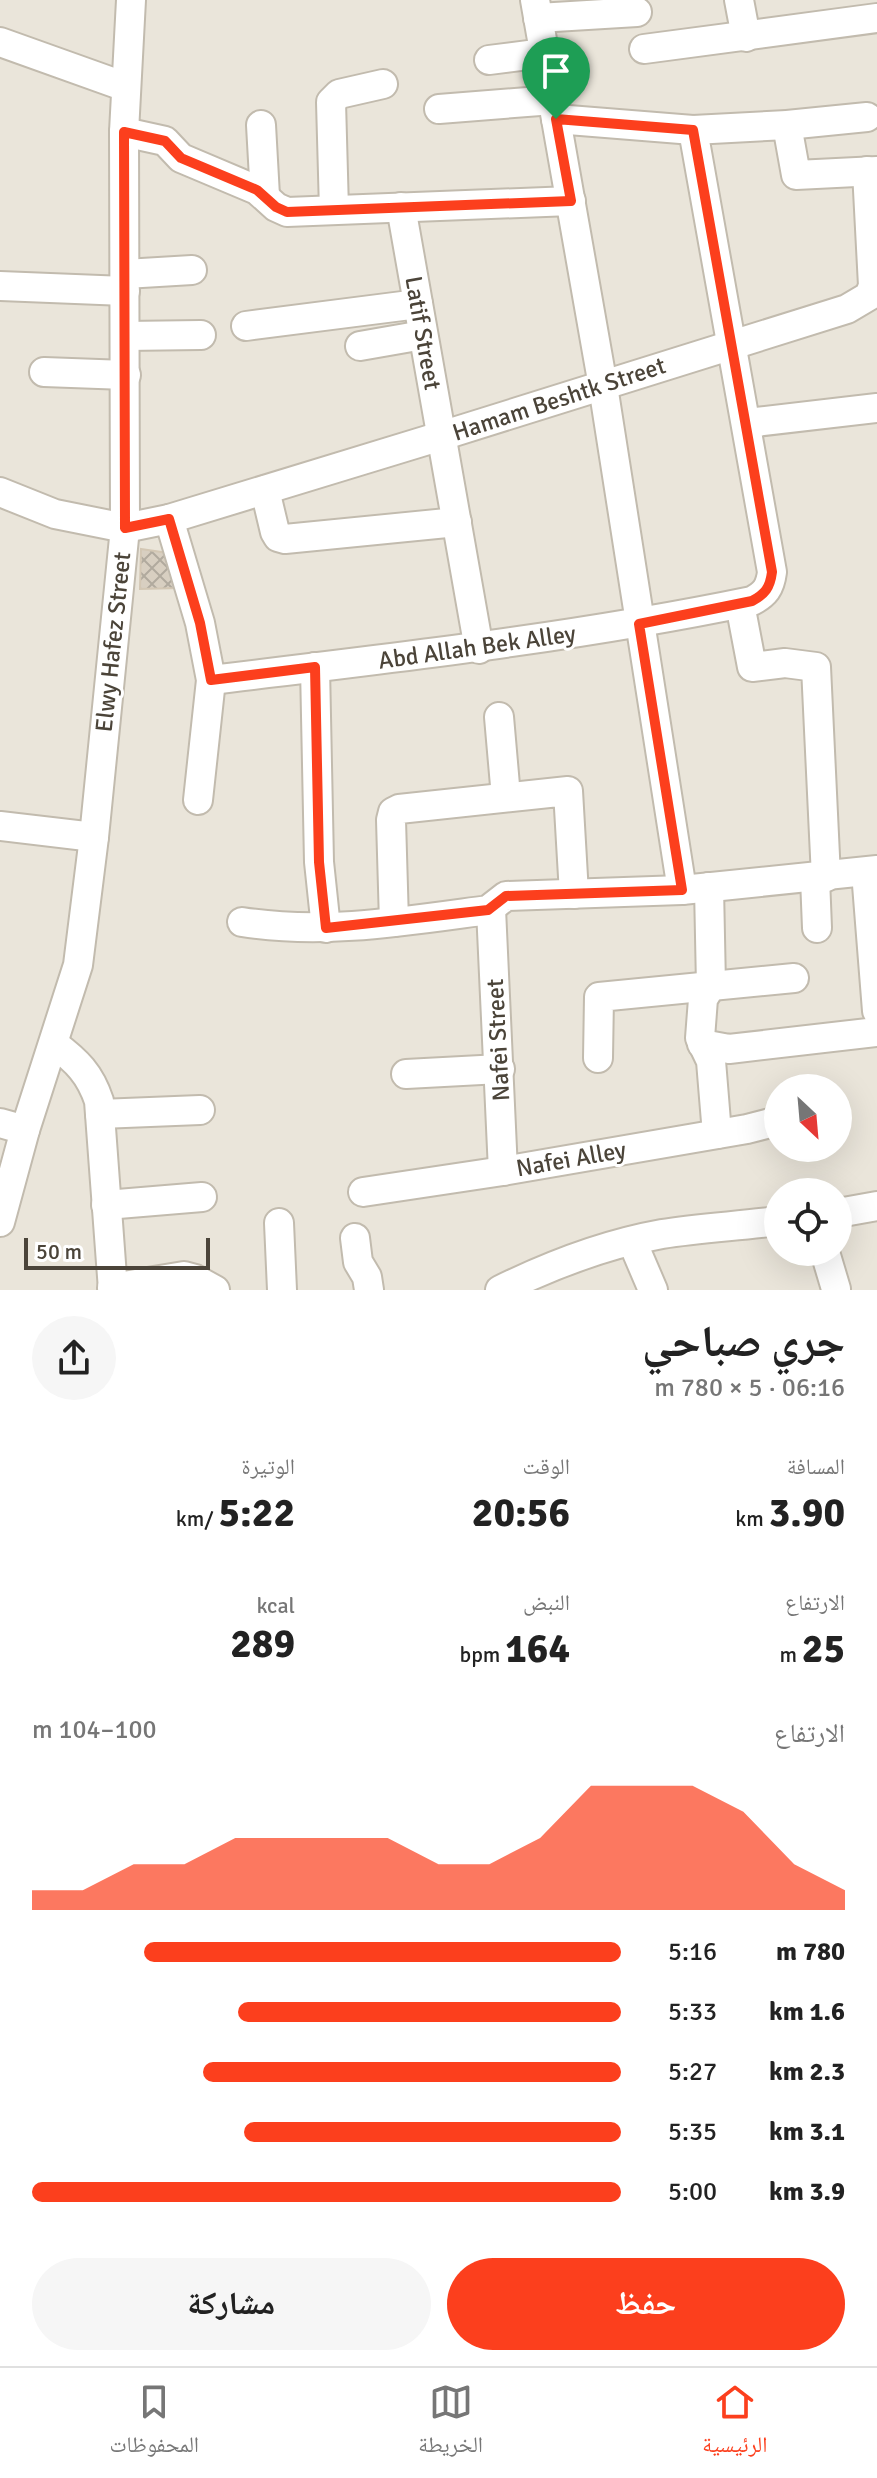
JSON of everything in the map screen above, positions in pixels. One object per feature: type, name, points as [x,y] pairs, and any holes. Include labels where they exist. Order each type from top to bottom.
[{"type":"street","name":"Elwy Hafez Street","points":[[0,1222],[12,1126],[54,1044],[78,965],[94,837],[125,528],[124,132],[131,0]]},
{"type":"street","points":[[739,0],[746,37]]},
{"type":"street","points":[[637,12],[536,9],[603,386],[639,624],[696,888],[711,986],[703,999],[702,1044],[711,1061],[717,1134]]},
{"type":"street","points":[[644,49],[877,18]]},
{"type":"street","points":[[0,42],[126,87]]},
{"type":"street","points":[[489,60],[544,53]]},
{"type":"street","points":[[334,210],[331,102],[339,94],[383,84]]},
{"type":"street","points":[[439,109],[554,110],[693,130],[867,117]]},
{"type":"street","points":[[261,125],[265,196]]},
{"type":"street","points":[[787,125],[796,175],[872,171]]},
{"type":"street","points":[[693,130],[772,572],[770,585],[763,595],[740,604],[752,667],[785,663],[816,667],[821,878],[817,928]]},
{"type":"street","points":[[124,132],[165,141],[181,158],[265,196],[276,207],[287,212],[571,201]]},
{"type":"street","name":"Hamam Beshtk Street","points":[[125,528],[169,519],[265,490],[847,309],[869,296],[873,274],[872,171]]},
{"type":"street","name":"Latif Street","points":[[401,207],[479,649]]},
{"type":"street","points":[[0,286],[125,283],[192,270]]},
{"type":"street","points":[[246,326],[418,304]]},
{"type":"street","points":[[125,336],[201,335]]},
{"type":"street","points":[[360,346],[423,335]]},
{"type":"street","points":[[44,372],[126,375]]},
{"type":"street","points":[[747,423],[877,408]]},
{"type":"street","points":[[265,490],[275,532],[285,539],[457,522]]},
{"type":"street","points":[[0,492],[55,514],[125,528]]},
{"type":"street","points":[[169,519],[200,623],[211,680],[198,800]]},
{"type":"street","name":"Abd Allah Bek Alley","points":[[211,680],[479,649],[639,624],[740,604]]},
{"type":"street","points":[[315,667],[319,862],[326,928]]},
{"type":"street","points":[[499,717],[506,797]]},
{"type":"street","points":[[394,922],[391,820],[393,812],[399,809],[568,791],[574,894]]},
{"type":"street","points":[[0,826],[94,837]]},
{"type":"street","points":[[242,922],[277,927],[326,928],[491,909],[506,896],[696,888],[872,871],[877,1011]]},
{"type":"street","name":"Nafei Street","points":[[491,909],[503,1171]]},
{"type":"street","points":[[598,1058],[599,997],[794,978]]},
{"type":"street","points":[[702,1044],[729,1049],[877,1032]]},
{"type":"street","points":[[54,1044],[80,1064],[92,1081],[100,1114],[112,1289],[184,1276],[211,1287]]},
{"type":"street","points":[[406,1074],[500,1069]]},
{"type":"street","points":[[100,1114],[200,1110]]},
{"type":"street","name":"Nafei Alley","points":[[363,1192],[503,1171],[764,1124]]},
{"type":"street","points":[[106,1205],[202,1197]]},
{"type":"street","points":[[852,1210],[877,1206]]},
{"type":"street","points":[[279,1223],[282,1290]]},
{"type":"street","points":[[500,1290],[560,1264],[632,1241],[664,1234],[764,1223]]},
{"type":"street","points":[[355,1238],[358,1262],[367,1277],[369,1290]]},
{"type":"street","points":[[632,1241],[653,1290]]},
{"type":"street","points":[[829,1266],[836,1289]]},
{"type":"shaded area","points":[[0,0],[877,0],[877,1290],[0,1290]]},
{"type":"building","points":[[141,549],[168,553],[179,588],[140,589]]},
{"type":"route","points":[[556,119],[693,130],[747,423],[772,572],[770,585],[763,595],[752,601],[639,624],[682,890],[506,896],[488,910],[326,928],[319,862],[315,667],[211,680],[200,623],[169,519],[125,528],[124,132],[165,141],[181,158],[257,190],[276,207],[287,212],[571,201],[556,119]]}]
